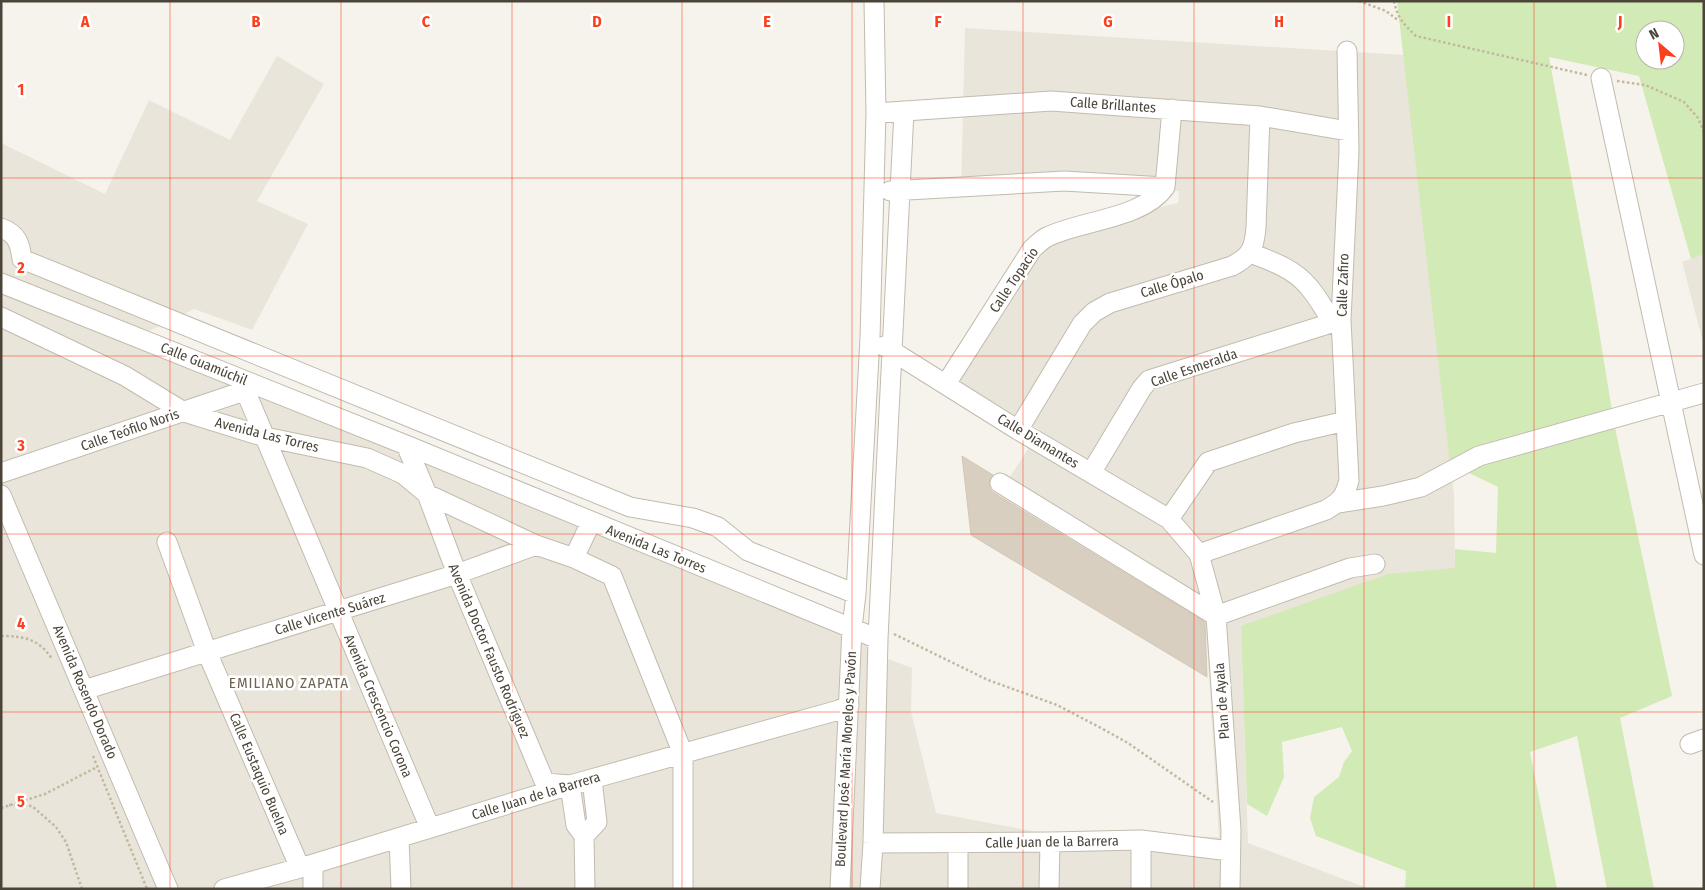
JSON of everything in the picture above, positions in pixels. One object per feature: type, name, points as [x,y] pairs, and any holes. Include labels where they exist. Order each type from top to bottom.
[{"type":"street","name":"Boulevard José María Morelos y Pavón","points":[[840,889],[852,628],[856,594],[870,338],[876,113],[874,1]]},
{"type":"street","name":"Calle Zafiro","points":[[1332,506],[1346,493],[1349,480],[1337,321],[1349,151],[1347,51]]},
{"type":"street","points":[[1601,78],[1704,555]]},
{"type":"street","name":"Calle Brillantes","points":[[876,113],[1052,101],[1260,116],[1348,131]]},
{"type":"street","points":[[874,191],[901,191],[1064,180],[1165,187],[1172,109]]},
{"type":"street","name":"Boulevard José María Morelos y Pavón","points":[[870,889],[879,633],[904,111]]},
{"type":"street","points":[[1260,116],[1256,228],[1254,245],[1250,253],[1282,265],[1297,275],[1309,286],[1337,321]]},
{"type":"street","name":"Calle Topacio","points":[[946,384],[1032,249],[1046,238],[1141,206],[1159,196],[1165,187]]},
{"type":"street","points":[[1,228],[16,236],[20,245],[22,259],[6,285]]},
{"type":"street","name":"Calle Ópalo","points":[[1018,430],[1082,324],[1094,312],[1110,303],[1232,266],[1243,260],[1250,253]]},
{"type":"street","points":[[22,259],[630,507],[694,518],[718,527],[748,551],[856,594]]},
{"type":"street","name":"Calle Guamúchil","points":[[6,285],[248,385],[406,445]]},
{"type":"street","name":"Avenida Las Torres","points":[[1,317],[125,376],[184,412],[265,437],[367,458],[403,474],[427,494],[536,544]]},
{"type":"street","name":"Calle Esmeralda","points":[[1091,473],[1142,388],[1149,380],[1337,321]]},
{"type":"street","name":"Calle Diamantes","points":[[870,338],[1018,430],[1169,519],[1199,554]]},
{"type":"street","points":[[248,385],[250,353]]},
{"type":"street","name":"Calle Teófilo Noris","points":[[1,473],[184,412],[248,385]]},
{"type":"street","name":"Avenida Crescencio Corona","points":[[248,385],[265,437],[430,828]]},
{"type":"street","points":[[1199,554],[1332,506],[1421,487],[1479,456],[1704,393]]},
{"type":"street","points":[[1169,519],[1208,462],[1294,433],[1346,421]]},
{"type":"street","name":"Avenida Las Torres","points":[[406,445],[852,628],[879,633]]},
{"type":"street","name":"Avenida Doctor Fausto Rodríguez","points":[[406,445],[427,494],[457,574],[545,783],[570,785]]},
{"type":"street","points":[[1000,483],[1216,616],[1350,568],[1375,564]]},
{"type":"street","name":"Avenida Rosendo Dorado","points":[[1,496],[168,889]]},
{"type":"street","points":[[574,558],[591,522]]},
{"type":"street","name":"Calle Eustaquio Buelna","points":[[168,542],[207,652],[306,866]]},
{"type":"street","points":[[536,544],[574,558],[612,576],[683,754],[683,889]]},
{"type":"street","name":"Calle Vicente Suárez","points":[[84,690],[457,574],[536,544]]},
{"type":"street","name":"Plan de Ayala","points":[[1199,554],[1216,616],[1231,830],[1230,889]]},
{"type":"street","name":"Calle Juan de la Barrera","points":[[224,889],[306,866],[570,785],[849,706]]},
{"type":"street","points":[[584,836],[597,822],[592,780]]},
{"type":"street","points":[[570,785],[576,825],[584,836],[585,889]]},
{"type":"street","points":[[399,838],[401,889]]},
{"type":"street","points":[[1141,840],[1141,889]]},
{"type":"street","name":"Calle Juan de la Barrera","points":[[873,842],[958,843],[1141,840],[1230,851]]},
{"type":"street","points":[[1049,889],[1050,842]]},
{"type":"street","points":[[958,843],[958,889]]},
{"type":"street","points":[[306,866],[313,889]]},
{"type":"path","points":[[1359,1],[1386,10],[1416,36],[1428,40],[1645,86],[1684,102],[1698,118],[1704,132]]},
{"type":"path","points":[[1394,1],[1397,16],[1403,24]]},
{"type":"path","points":[[879,633],[988,680],[1044,700],[1101,728],[1128,743],[1229,813]]},
{"type":"path","points":[[1,636],[35,641],[42,645],[54,663]]},
{"type":"path","points":[[90,750],[147,889]]},
{"type":"path","points":[[1,808],[45,794],[98,768]]},
{"type":"path","points":[[9,805],[32,806],[56,827],[69,851],[82,889]]},
{"type":"shaded area","points":[[965,28],[1404,55],[1454,495],[1455,573],[1241,626],[1248,843],[1370,889],[1,889],[1,143],[105,194],[149,100],[230,140],[277,56],[324,84],[257,201],[308,224],[252,330],[194,309],[137,337],[859,629],[870,652],[912,668],[911,712],[936,813],[1054,835],[1219,837],[1205,613],[1006,483],[1040,430],[949,376],[1036,235],[1178,203],[1179,191],[1064,184],[961,196]]},
{"type":"shaded area","points":[[1704,254],[1704,346],[1682,262]]},
{"type":"green space","points":[[1397,1],[1704,1],[1704,254],[1691,259],[1639,76],[1549,57],[1593,294],[1614,423],[1672,696],[1620,718],[1654,889],[1607,889],[1577,736],[1530,752],[1557,889],[1405,889],[1406,871],[1316,836],[1310,818],[1314,797],[1339,777],[1344,762],[1352,751],[1342,727],[1282,742],[1284,777],[1267,816],[1247,804],[1241,626],[1388,574],[1455,568],[1455,549],[1496,553],[1498,487],[1450,464]]},
{"type":"building","points":[[962,456],[993,475],[989,483],[990,489],[994,493],[1205,622],[1207,677],[971,535]]},
{"type":"district","name":"EMILIANO ZAPATA","points":[[289,683]]}]
